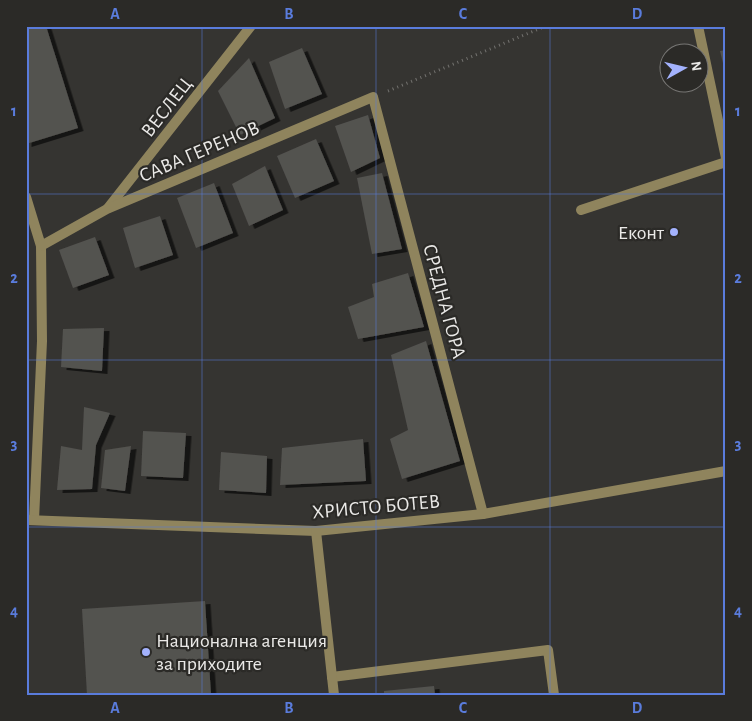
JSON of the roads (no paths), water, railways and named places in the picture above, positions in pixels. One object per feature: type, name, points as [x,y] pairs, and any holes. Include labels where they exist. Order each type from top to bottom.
[{"type":"street","name":"ВЕСЛЕЦ","points":[[107,209],[252,26]]},
{"type":"street","points":[[698,26],[726,158]]},
{"type":"street","name":"САВА ГЕРЕНОВ","points":[[41,246],[107,209],[373,97]]},
{"type":"street","name":"СРЕДНА ГОРА","points":[[373,97],[483,514]]},
{"type":"street","points":[[581,210],[726,162]]},
{"type":"street","points":[[26,197],[41,246],[42,341],[30,520]]},
{"type":"street","name":"ХРИСТО БОТЕВ","points":[[30,520],[316,531],[483,514],[726,471]]},
{"type":"street","points":[[316,531],[334,695]]},
{"type":"street","points":[[332,677],[548,650],[554,695]]},
{"type":"place","name":"Еконт","points":[[674,232]]},
{"type":"place","name":"Национална агенция за приходите","points":[[146,652]]}]
